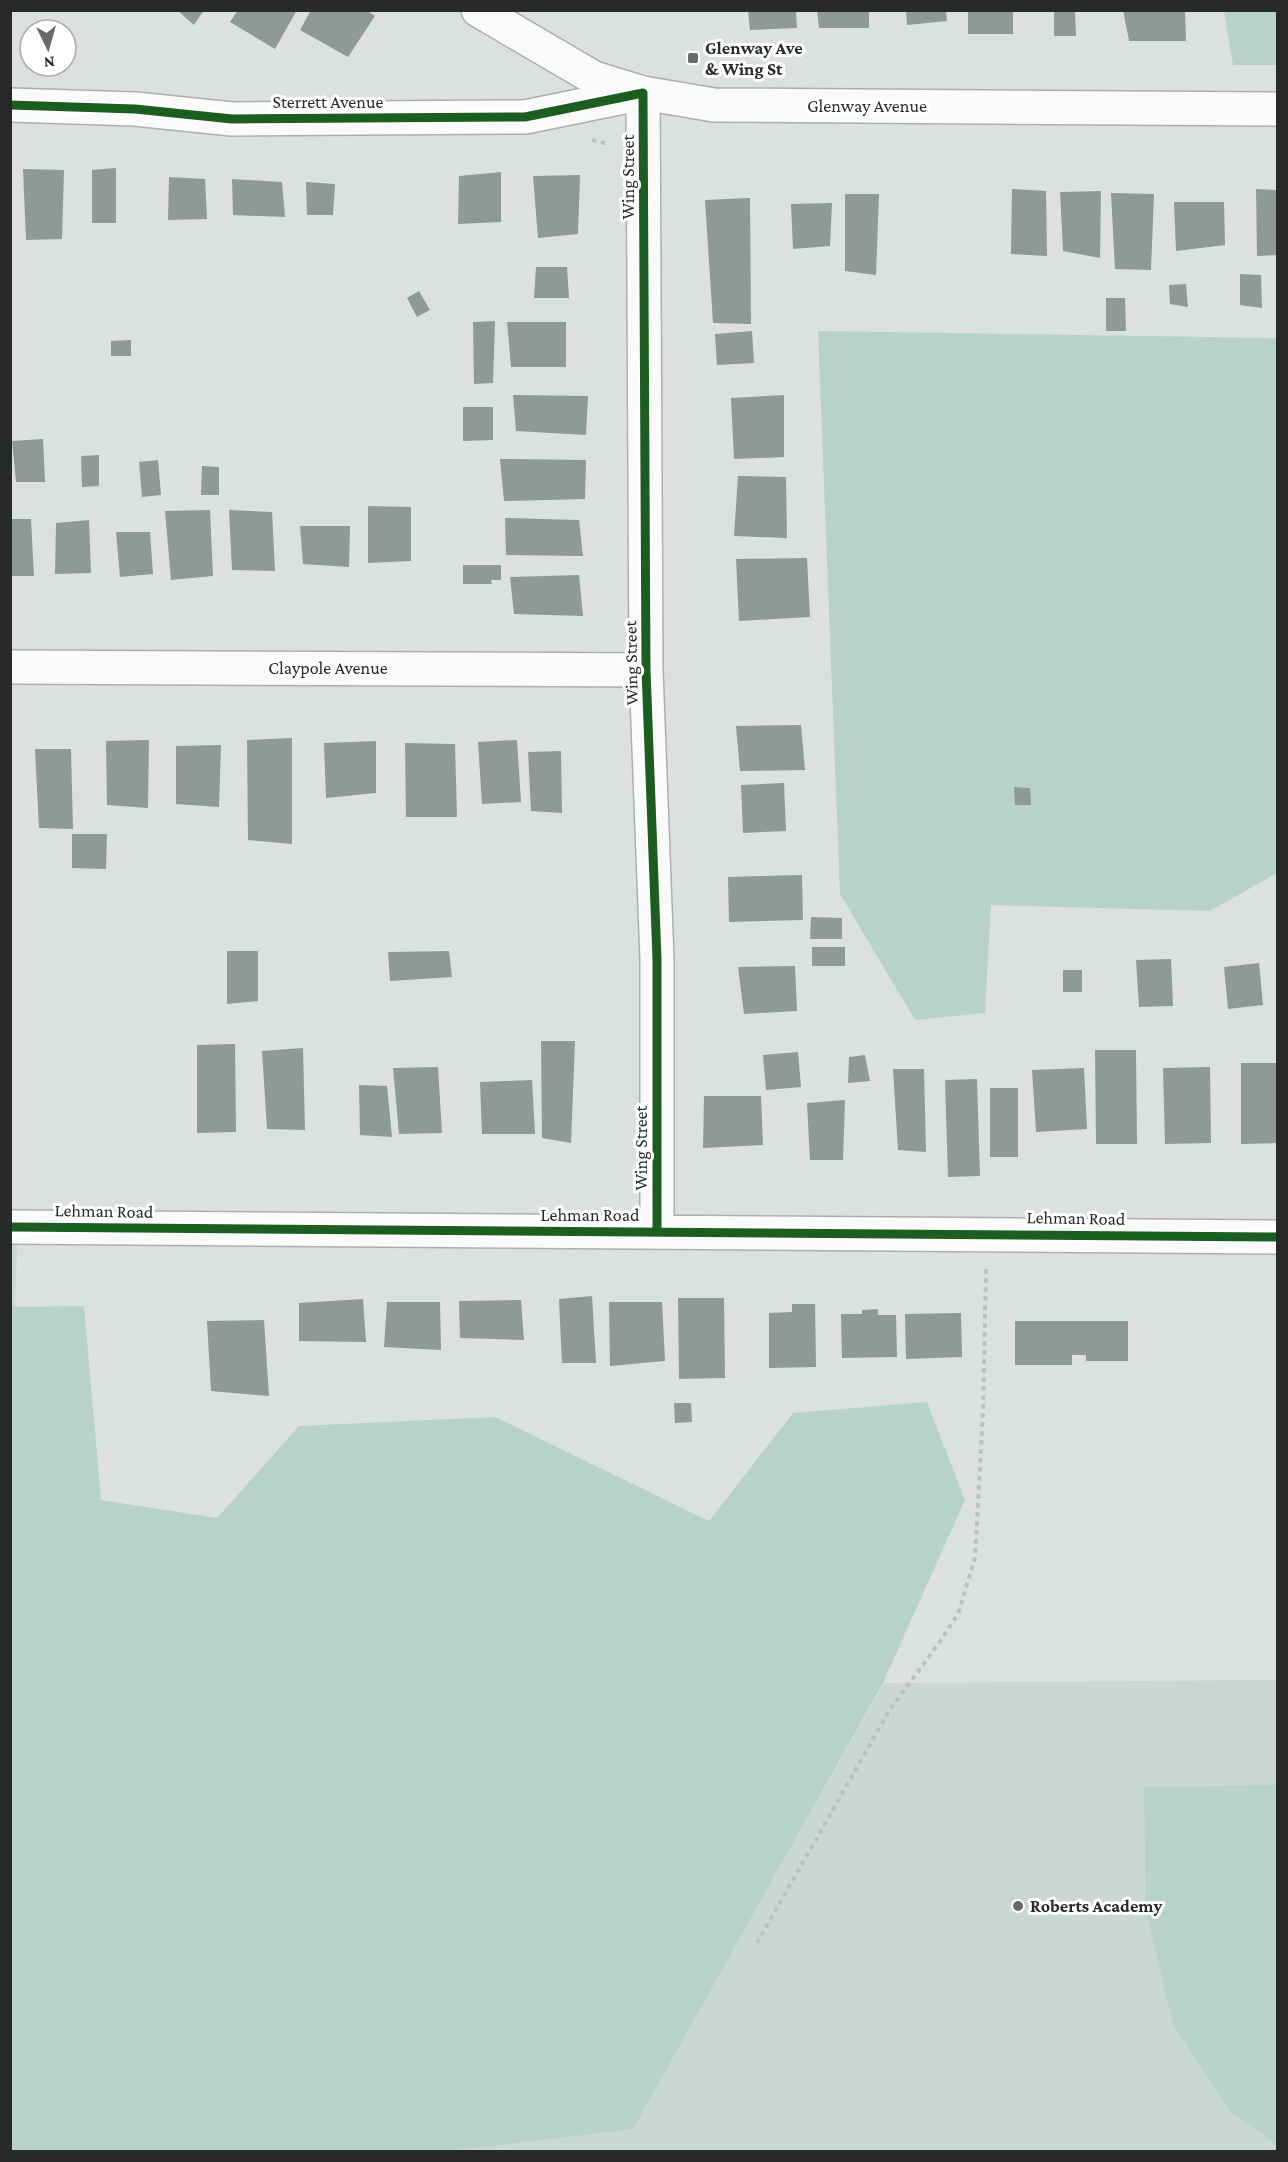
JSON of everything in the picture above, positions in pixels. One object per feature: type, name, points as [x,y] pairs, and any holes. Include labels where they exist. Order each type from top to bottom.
[{"type":"street","name":"Glenway Avenue","points":[[477,10],[594,78],[643,93],[714,105],[1278,109]]},
{"type":"street","name":"Sterrett Avenue","points":[[10,105],[135,109],[232,119],[525,117],[643,93]]},
{"type":"street","name":"Wing Street","points":[[643,93],[646,670],[657,959],[657,1232]]},
{"type":"street","name":"Claypole Avenue","points":[[10,667],[646,670]]},
{"type":"street","name":"Lehman Road","points":[[10,1227],[1278,1237]]},
{"type":"path","points":[[586,139],[615,147]]},
{"type":"path","points":[[757,1943],[889,1711],[958,1614],[975,1558],[983,1412],[987,1260]]},
{"type":"shaded area","points":[[10,1227],[18,1227],[11,1404]]},
{"type":"shaded area","name":"Roberts Academy","points":[[1277,1680],[1277,2151],[442,2152],[633,2128],[884,1683]]},
{"type":"green space","points":[[1224,11],[1277,11],[1277,65],[1233,65]]},
{"type":"green space","points":[[818,331],[1277,338],[1277,873],[1210,911],[991,905],[985,1013],[915,1020],[840,894]]},
{"type":"green space","points":[[84,1306],[101,1500],[217,1518],[299,1426],[495,1417],[709,1521],[793,1413],[927,1402],[965,1500],[883,1683],[633,2129],[442,2152],[11,2151],[11,1307]]},
{"type":"green space","points":[[1278,1785],[1277,2145],[1229,2110],[1173,2024],[1146,1910],[1144,1787]]},
{"type":"building","points":[[177,10],[204,10],[194,25]]},
{"type":"building","points":[[238,10],[297,10],[275,49],[230,22]]},
{"type":"building","points":[[311,10],[366,10],[375,16],[348,57],[300,30]]},
{"type":"building","points":[[748,10],[796,10],[797,28],[750,30]]},
{"type":"building","points":[[817,10],[869,10],[869,28],[819,28]]},
{"type":"building","points":[[906,10],[946,10],[947,21],[907,25]]},
{"type":"building","points":[[968,10],[1013,10],[1013,34],[968,34]]},
{"type":"building","points":[[1054,10],[1075,10],[1076,36],[1054,36]]},
{"type":"building","points":[[1123,10],[1185,10],[1186,41],[1129,41]]},
{"type":"building","points":[[116,168],[116,223],[92,223],[92,170]]},
{"type":"building","points":[[23,169],[64,170],[62,239],[26,240]]},
{"type":"building","points":[[501,172],[501,222],[458,224],[459,176]]},
{"type":"building","points":[[580,175],[578,234],[538,238],[533,176]]},
{"type":"building","points":[[169,177],[205,179],[207,219],[168,220]]},
{"type":"building","points":[[232,179],[282,182],[285,217],[233,215]]},
{"type":"building","points":[[306,182],[335,184],[333,215],[307,215]]},
{"type":"building","points":[[1012,189],[1046,191],[1047,256],[1011,254]]},
{"type":"building","points":[[1256,189],[1278,190],[1278,255],[1257,256]]},
{"type":"building","points":[[1101,191],[1100,258],[1063,251],[1060,192]]},
{"type":"building","points":[[1111,193],[1154,194],[1151,270],[1115,269]]},
{"type":"building","points":[[845,194],[879,194],[876,275],[845,271]]},
{"type":"building","points":[[750,198],[751,324],[713,323],[705,200]]},
{"type":"building","points":[[1174,202],[1224,202],[1225,245],[1176,251]]},
{"type":"building","points":[[832,203],[830,246],[793,249],[791,204]]},
{"type":"building","points":[[536,267],[567,267],[569,298],[534,298]]},
{"type":"building","points":[[1240,274],[1261,275],[1262,308],[1240,305]]},
{"type":"building","points":[[1186,284],[1188,307],[1170,304],[1169,285]]},
{"type":"building","points":[[419,291],[430,310],[417,317],[407,298]]},
{"type":"building","points":[[1106,298],[1125,298],[1126,331],[1106,331]]},
{"type":"building","points":[[495,321],[493,383],[474,384],[473,322]]},
{"type":"building","points":[[507,322],[566,322],[566,367],[511,367]]},
{"type":"building","points":[[752,331],[754,363],[717,365],[715,334]]},
{"type":"building","points":[[131,340],[131,356],[111,356],[111,341]]},
{"type":"building","points":[[513,395],[588,396],[586,435],[516,431]]},
{"type":"building","points":[[784,395],[784,457],[734,459],[731,398]]},
{"type":"building","points":[[463,407],[493,407],[493,440],[463,441]]},
{"type":"building","points":[[43,439],[45,482],[16,482],[12,441]]},
{"type":"building","points":[[99,455],[99,486],[82,487],[81,456]]},
{"type":"building","points":[[500,459],[586,460],[585,499],[504,501]]},
{"type":"building","points":[[158,460],[161,495],[142,497],[139,462]]},
{"type":"building","points":[[202,466],[219,467],[219,495],[201,495]]},
{"type":"building","points":[[738,476],[786,477],[787,538],[734,536]]},
{"type":"building","points":[[368,506],[411,507],[411,561],[368,563]]},
{"type":"building","points":[[210,510],[213,576],[171,580],[165,511]]},
{"type":"building","points":[[229,510],[272,512],[275,571],[232,570]]},
{"type":"building","points":[[505,518],[579,520],[583,556],[506,555]]},
{"type":"building","points":[[10,519],[31,519],[34,576],[10,576]]},
{"type":"building","points":[[89,520],[91,573],[55,574],[56,523]]},
{"type":"building","points":[[300,526],[350,526],[349,567],[303,564]]},
{"type":"building","points":[[116,532],[150,532],[153,574],[120,577]]},
{"type":"building","points":[[807,558],[810,617],[739,621],[736,559]]},
{"type":"building","points":[[463,565],[501,565],[501,580],[491,580],[492,584],[463,584]]},
{"type":"building","points":[[579,575],[583,616],[514,614],[510,577]]},
{"type":"building","points":[[801,725],[805,770],[740,771],[736,726]]},
{"type":"building","points":[[292,738],[292,844],[248,840],[247,740]]},
{"type":"building","points":[[149,740],[148,808],[107,805],[106,741]]},
{"type":"building","points":[[517,740],[521,802],[482,804],[478,742]]},
{"type":"building","points":[[376,741],[376,793],[326,798],[324,743]]},
{"type":"building","points":[[405,743],[455,744],[457,817],[406,817]]},
{"type":"building","points":[[221,745],[219,807],[176,804],[176,746]]},
{"type":"building","points":[[35,749],[71,749],[73,829],[39,828]]},
{"type":"building","points":[[561,751],[562,813],[531,811],[528,752]]},
{"type":"building","points":[[784,783],[786,831],[743,833],[741,785]]},
{"type":"building","points":[[1014,787],[1030,788],[1031,805],[1015,805]]},
{"type":"building","points":[[72,834],[107,834],[106,869],[72,868]]},
{"type":"building","points":[[802,875],[803,920],[729,922],[728,877]]},
{"type":"building","points":[[811,917],[842,918],[842,939],[810,939]]},
{"type":"building","points":[[812,947],[845,947],[845,966],[812,966]]},
{"type":"building","points":[[227,951],[258,951],[258,1001],[227,1004]]},
{"type":"building","points":[[449,951],[452,977],[390,981],[388,952]]},
{"type":"building","points":[[1171,959],[1173,1006],[1139,1007],[1136,960]]},
{"type":"building","points":[[1259,963],[1263,1005],[1228,1009],[1224,967]]},
{"type":"building","points":[[795,966],[797,1011],[744,1014],[738,967]]},
{"type":"building","points":[[1063,970],[1082,970],[1082,992],[1063,992]]},
{"type":"building","points":[[541,1041],[575,1041],[571,1143],[542,1138]]},
{"type":"building","points":[[235,1044],[236,1132],[197,1133],[197,1045]]},
{"type":"building","points":[[303,1048],[305,1130],[267,1129],[262,1051]]},
{"type":"building","points":[[1095,1050],[1136,1050],[1137,1144],[1096,1144]]},
{"type":"building","points":[[798,1052],[801,1087],[766,1090],[763,1055]]},
{"type":"building","points":[[865,1055],[870,1081],[848,1083],[849,1057]]},
{"type":"building","points":[[1241,1063],[1278,1063],[1278,1143],[1241,1144]]},
{"type":"building","points":[[438,1067],[442,1133],[399,1134],[393,1068]]},
{"type":"building","points":[[1210,1067],[1211,1143],[1165,1144],[1163,1068]]},
{"type":"building","points":[[1084,1068],[1087,1129],[1036,1132],[1032,1070]]},
{"type":"building","points":[[893,1069],[924,1069],[926,1152],[898,1150]]},
{"type":"building","points":[[977,1079],[980,1176],[948,1177],[945,1080]]},
{"type":"building","points":[[532,1080],[535,1134],[482,1134],[480,1082]]},
{"type":"building","points":[[359,1085],[387,1086],[392,1137],[360,1135]]},
{"type":"building","points":[[990,1088],[1018,1088],[1018,1157],[990,1157]]},
{"type":"building","points":[[704,1096],[761,1096],[763,1145],[703,1148]]},
{"type":"building","points":[[845,1100],[843,1160],[810,1160],[807,1103]]},
{"type":"building","points":[[592,1296],[596,1363],[562,1363],[559,1299]]},
{"type":"building","points":[[678,1298],[724,1298],[725,1378],[679,1379]]},
{"type":"building","points":[[363,1299],[366,1342],[299,1341],[299,1303]]},
{"type":"building","points":[[521,1300],[524,1340],[460,1338],[459,1301]]},
{"type":"building","points":[[387,1302],[440,1302],[441,1350],[384,1347]]},
{"type":"building","points":[[609,1302],[662,1302],[665,1361],[610,1366]]},
{"type":"building","points":[[792,1304],[815,1304],[816,1367],[769,1368],[769,1313],[792,1312]]},
{"type":"building","points":[[878,1309],[878,1315],[896,1315],[897,1357],[842,1358],[841,1314],[862,1314],[862,1310]]},
{"type":"building","points":[[961,1313],[962,1357],[906,1359],[905,1314]]},
{"type":"building","points":[[264,1320],[269,1396],[211,1391],[207,1321]]},
{"type":"building","points":[[1015,1321],[1128,1321],[1128,1361],[1086,1361],[1086,1355],[1072,1355],[1072,1365],[1015,1365]]},
{"type":"building","points":[[674,1403],[691,1403],[692,1422],[675,1423]]},
{"type":"cycle path","points":[[10,105],[135,109],[232,119],[525,117],[643,93],[646,670],[657,959],[657,1232]]},
{"type":"cycle path","points":[[10,1227],[1278,1237]]},
{"type":"place","name":"Glenway Ave & Wing St","points":[[693,58]]},
{"type":"place","name":"Roberts Academy","points":[[1018,1906]]}]
